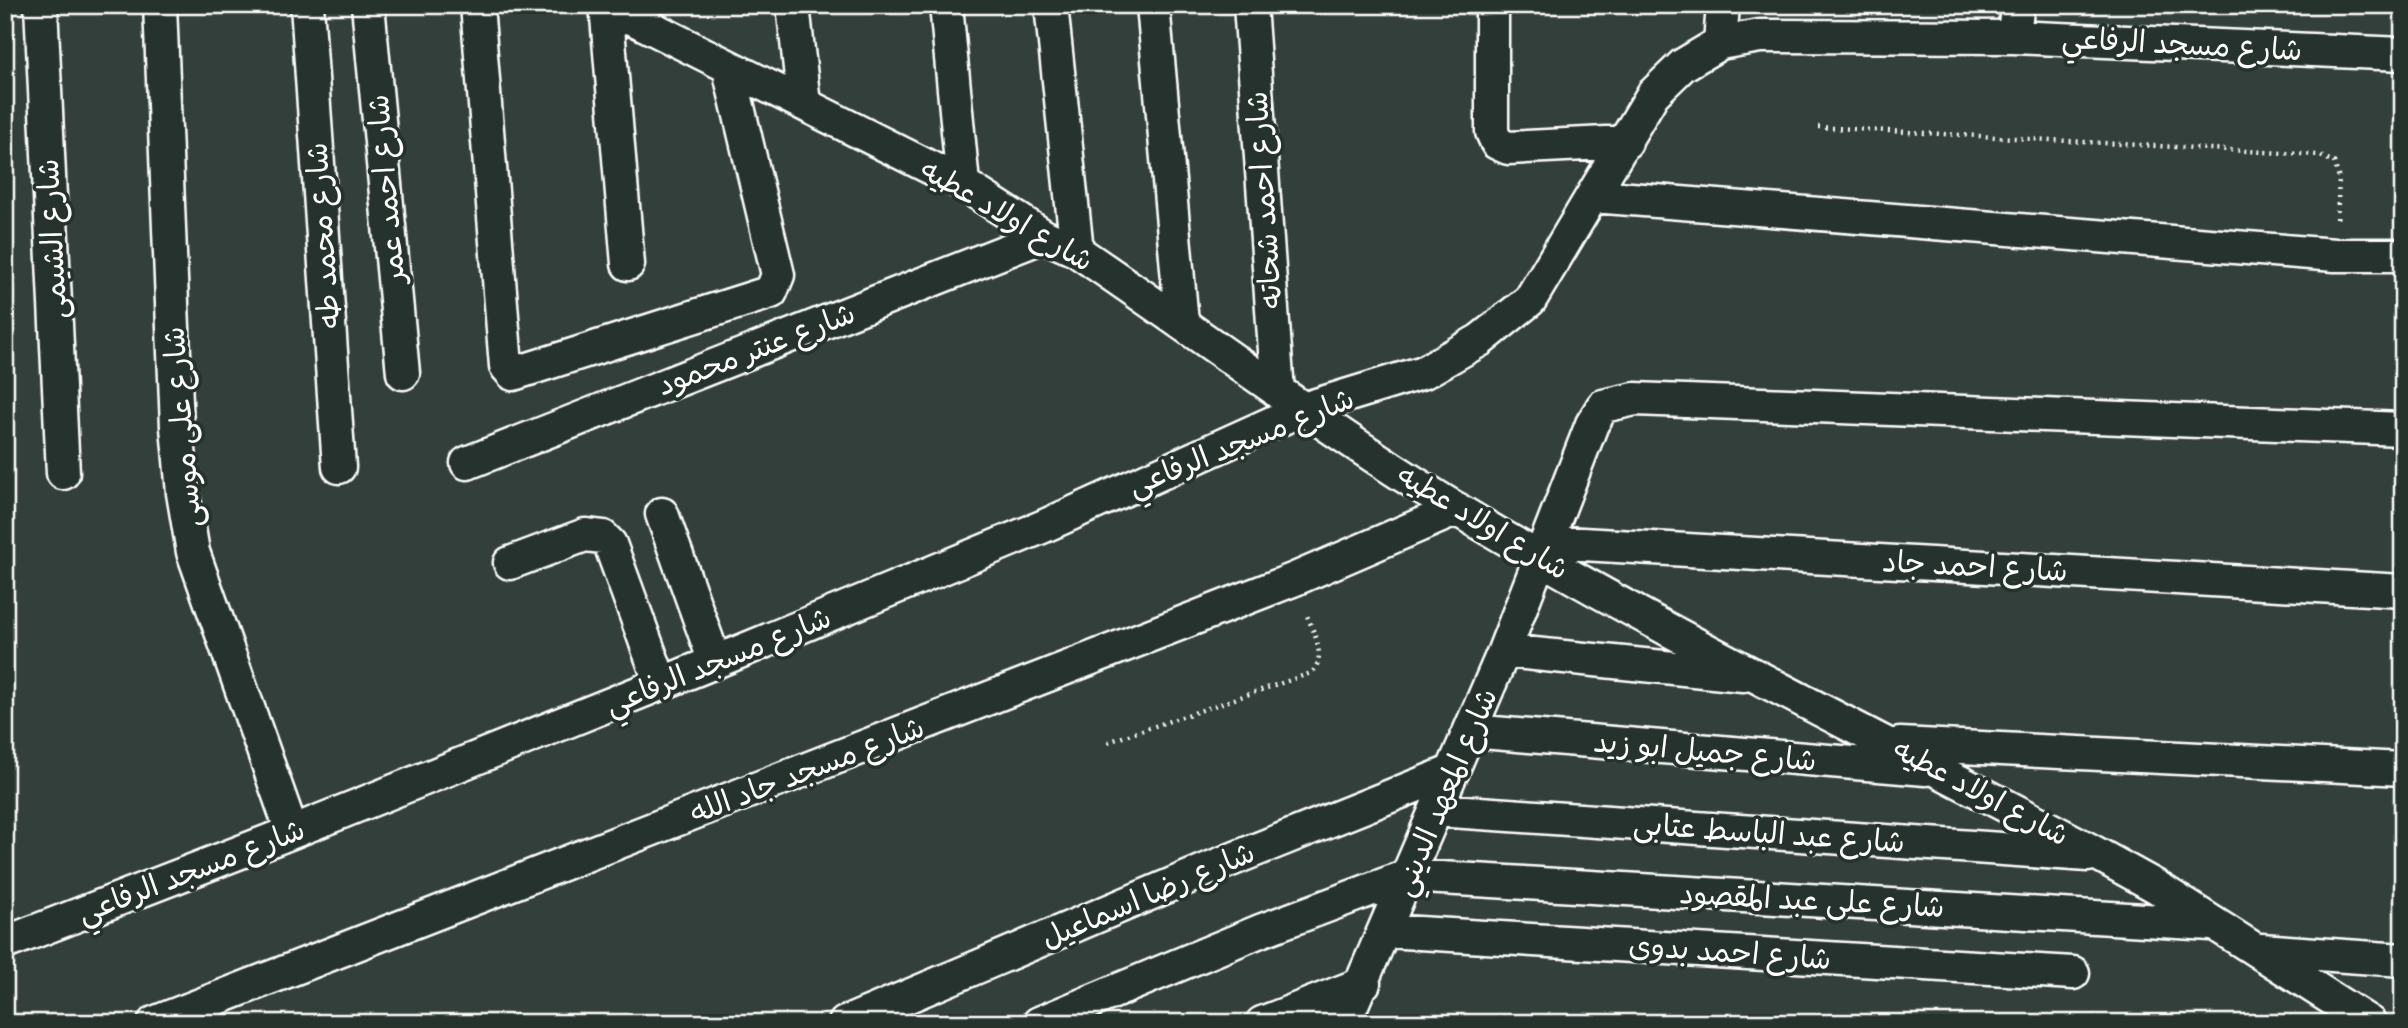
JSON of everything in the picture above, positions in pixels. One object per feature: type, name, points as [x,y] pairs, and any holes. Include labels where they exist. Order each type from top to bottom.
[{"type":"street","name":"شارع الشيمى","points":[[41,5],[63,473]]},
{"type":"street","name":"شارع على موسى","points":[[160,5],[177,428],[183,493],[193,552],[292,832]]},
{"type":"street","name":"شارع محمد طه","points":[[307,5],[339,467]]},
{"type":"street","name":"شارع احمد عمر","points":[[368,5],[403,373]]},
{"type":"street","points":[[477,5],[506,366],[509,371],[520,374],[771,292],[778,275],[729,69]]},
{"type":"street","points":[[606,5],[628,264]]},
{"type":"street","name":"شارع اولاد عطيه","points":[[606,5],[963,184],[1044,236],[1077,251],[1291,401],[1457,509],[1543,550],[1759,677],[2101,856],[2258,950],[2370,1023]]},
{"type":"street","points":[[793,5],[804,104]]},
{"type":"street","points":[[946,5],[963,184]]},
{"type":"street","points":[[1051,5],[1077,251]]},
{"type":"street","points":[[1153,5],[1182,323]]},
{"type":"street","points":[[1492,5],[1492,132],[1497,143],[1508,148],[1626,142]]},
{"type":"street","points":[[1720,43],[1723,5]]},
{"type":"street","points":[[2013,37],[2018,5]]},
{"type":"street","name":"شارع احمد شحاته","points":[[1250,6],[1291,401]]},
{"type":"street","name":"شارع مسجد الرفاعي","points":[[5,943],[292,832],[661,684],[1042,527],[1291,401],[1424,372],[1480,340],[1530,300],[1653,94],[1683,65],[1720,43],[1760,36],[2013,37],[2403,54]]},
{"type":"street","points":[[1593,196],[2335,255],[2403,255]]},
{"type":"street","name":"شارع عنتر محمود","points":[[467,463],[1044,236]]},
{"type":"street","name":"شارع المعهد الديني","points":[[1344,1023],[1364,983],[1504,651],[1598,412],[1603,406],[1635,399],[2403,429]]},
{"type":"street","name":"شارع مسجد جاد الله","points":[[154,1023],[1295,579],[1457,509]]},
{"type":"street","points":[[662,513],[715,662]]},
{"type":"street","points":[[510,563],[585,536],[603,537],[610,544],[661,684]]},
{"type":"street","name":"شارع احمد جاد","points":[[1543,550],[2403,591]]},
{"type":"street","points":[[1504,651],[1759,677]]},
{"type":"street","name":"شارع جميل ابو زيد","points":[[1470,731],[1940,770]]},
{"type":"street","points":[[1889,743],[2403,769]]},
{"type":"street","name":"شارع رضا اسماعيل","points":[[845,1023],[1200,872],[1453,771]]},
{"type":"street","name":"شارع عبد الباسط عتابى","points":[[1436,810],[2101,856]]},
{"type":"street","points":[[1039,1023],[1260,931],[1408,876]]},
{"type":"street","name":"شارع على عبد المقصود","points":[[1408,876],[2216,924]]},
{"type":"street","name":"شارع احمد بدوى","points":[[1386,931],[2073,973]]},
{"type":"street","points":[[2258,950],[2403,960]]},
{"type":"street","points":[[1262,1023],[1364,983]]},
{"type":"path","points":[[1818,127],[2318,155],[2334,162],[2339,179],[2335,255]]},
{"type":"path","points":[[1108,742],[1311,673],[1318,667],[1318,647],[1295,579]]}]
